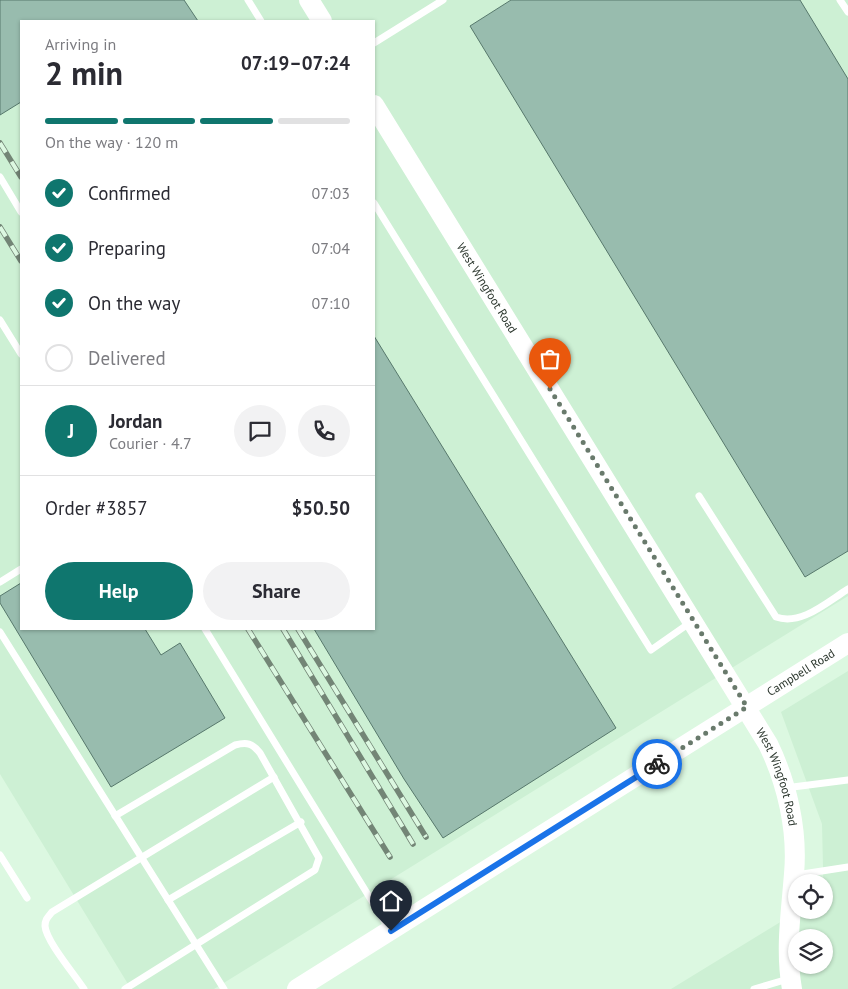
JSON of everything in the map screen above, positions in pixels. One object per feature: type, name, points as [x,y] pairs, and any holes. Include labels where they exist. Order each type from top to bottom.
[{"type":"street","points":[[308,0],[321,20]]},
{"type":"street","name":"West Wingfoot Road","points":[[375,107],[747,707],[768,744],[779,766],[785,788],[794,848],[794,874]]},
{"type":"street","name":"Campbell Road","points":[[296,989],[848,643]]},
{"type":"street","name":"West Wingfoot Road","points":[[789,919],[788,931],[791,984]]},
{"type":"lane","points":[[248,0],[260,20]]},
{"type":"lane","points":[[375,41],[443,0]]},
{"type":"lane","points":[[840,0],[848,12]]},
{"type":"lane","points":[[0,177],[20,210]]},
{"type":"lane","points":[[375,205],[651,650],[693,620]]},
{"type":"lane","points":[[0,320],[20,352]]},
{"type":"lane","points":[[699,496],[776,617],[786,621],[801,618],[848,589]]},
{"type":"lane","points":[[0,582],[20,570]]},
{"type":"lane","points":[[206,630],[391,931]]},
{"type":"lane","points":[[0,632],[224,989]]},
{"type":"lane","points":[[115,816],[234,745],[245,743],[253,745],[257,749],[318,853],[319,863],[315,870],[194,944],[125,989]]},
{"type":"lane","points":[[84,989],[50,940],[45,928],[46,920],[52,912],[274,778]]},
{"type":"lane","points":[[785,788],[848,780]]},
{"type":"lane","points":[[168,900],[300,822]]},
{"type":"lane","points":[[0,855],[27,898]]},
{"type":"lane","points":[[801,874],[848,867]]},
{"type":"lane","points":[[754,989],[791,984]]},
{"type":"shaded area","points":[[0,0],[848,0],[848,596],[214,989],[131,989],[0,774]]},
{"type":"shaded area","points":[[848,671],[848,989],[671,989],[788,917],[788,919],[833,919],[833,874],[823,874],[822,824],[781,712]]},
{"type":"building","points":[[0,0],[184,0],[197,20],[20,20],[20,103],[0,115]]},
{"type":"building","points":[[511,0],[800,0],[848,79],[848,551],[805,577],[470,26]]},
{"type":"building","points":[[375,338],[616,728],[443,838],[404,779],[315,630],[375,630]]},
{"type":"building","points":[[20,584],[20,630],[146,630],[161,655],[180,643],[225,718],[111,787],[0,603],[0,596]]},
{"type":"railway","points":[[0,143],[20,175]]},
{"type":"railway","points":[[0,227],[20,259]]},
{"type":"railway","points":[[249,630],[390,857]]},
{"type":"railway","points":[[284,630],[413,844]]},
{"type":"railway","points":[[299,630],[426,837]]},
{"type":"way so far","points":[[550,389],[747,707],[657,764]]},
{"type":"route","points":[[391,931],[657,764]]}]
